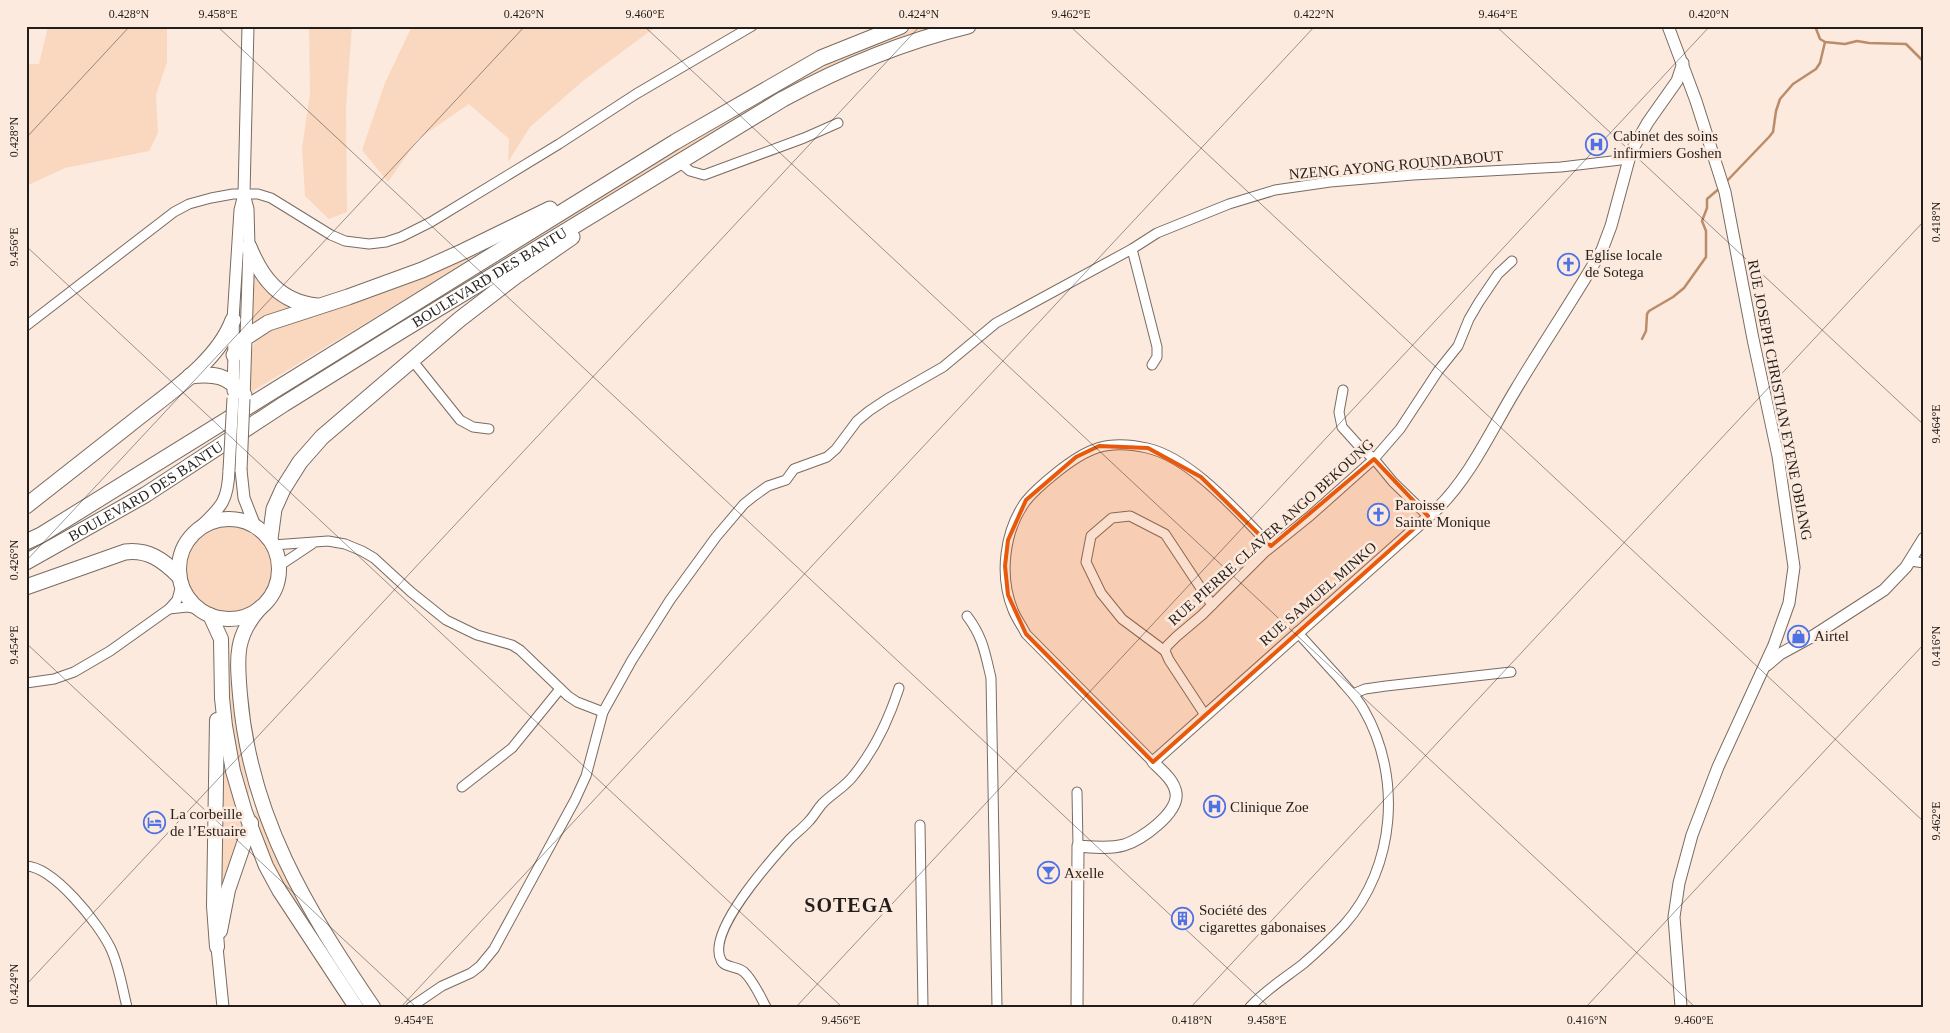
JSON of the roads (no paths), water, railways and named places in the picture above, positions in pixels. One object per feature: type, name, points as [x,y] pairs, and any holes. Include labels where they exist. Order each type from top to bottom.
[{"type":"highway","name":"BOULEVARD DES BANTU","points":[[26,542],[41,535],[675,142],[821,58],[901,26]]},
{"type":"highway","name":"BOULEVARD DES BANTU","points":[[26,562],[144,495],[284,404],[782,99],[834,72],[897,46],[968,26]]},
{"type":"highway","points":[[234,355],[245,338],[268,323],[391,282],[464,251],[546,211],[675,142]]},
{"type":"highway","points":[[272,542],[272,519],[286,484],[305,456],[331,428],[480,303],[616,206],[644,182]]},
{"type":"highway","points":[[249,247],[257,266],[270,284],[292,299],[308,305],[318,306]]},
{"type":"highway","points":[[26,506],[190,376],[218,348],[229,331],[233,320]]},
{"type":"highway","points":[[190,376],[201,375],[234,382],[240,397]]},
{"type":"highway","points":[[26,587],[125,552],[135,551],[147,552],[168,565],[180,580]]},
{"type":"main road","points":[[356,1007],[279,890],[266,866],[237,786],[228,750],[222,698],[221,639],[204,612],[188,598],[180,580],[179,560],[184,546],[199,528],[208,523],[227,518],[246,522],[255,526],[272,542],[279,566],[276,586],[270,597],[247,623],[239,644],[238,669],[243,719],[256,786],[281,853],[308,904],[373,1007]]},
{"type":"main road","points":[[204,612],[233,618],[248,615],[261,607]]},
{"type":"main road","points":[[217,947],[214,920],[214,881],[218,689],[221,660]]},
{"type":"main road","points":[[217,947],[228,890],[251,827],[253,794],[242,738],[243,719]]},
{"type":"street","points":[[234,382],[233,320],[240,210],[244,194],[248,26]]},
{"type":"street","points":[[26,326],[174,212],[189,204],[211,198],[263,194],[330,235],[345,241],[369,244],[386,242],[401,237],[431,222],[559,144],[652,84],[752,26]]},
{"type":"street","name":"RUE JOSEPH CHRISTIAN EYENE OBIANG","points":[[1668,26],[1722,179],[1778,456],[1794,567],[1792,591],[1780,628],[1764,668],[1738,720],[1718,767],[1692,835],[1679,883],[1674,917],[1681,1007]]},
{"type":"street","name":"RUE SAMUEL MINKO","points":[[1154,762],[1450,495],[1471,466],[1602,250],[1611,226],[1629,159],[1642,132],[1678,81],[1683,64]]},
{"type":"street","points":[[1664,99],[1677,91],[1684,91],[1696,101]]},
{"type":"street","points":[[678,162],[690,171],[704,175],[804,138],[838,123]]},
{"type":"street","name":"NZENG AYONG ROUNDABOUT","points":[[412,1007],[442,986],[471,973],[494,950],[575,800],[592,757],[603,712],[632,660],[670,600],[716,537],[744,504],[760,491],[786,480],[794,469],[827,457],[836,449],[857,421],[887,399],[943,367],[996,323],[1158,233],[1229,204],[1275,190],[1330,182],[1561,167],[1629,159]]},
{"type":"street","points":[[199,528],[216,511],[226,495],[228,470],[240,397],[249,247],[248,209],[244,194]]},
{"type":"street","points":[[1132,249],[1157,347],[1157,357],[1152,365]]},
{"type":"street","name":"RUE PIERRE CLAVER ANGO BEKOUNG","points":[[1165,651],[1167,646],[1176,637],[1212,605],[1271,546],[1310,516],[1374,459],[1400,429],[1438,371],[1458,346],[1469,319],[1479,302],[1498,274],[1512,261]]},
{"type":"street","points":[[412,360],[460,420],[473,428],[489,429]]},
{"type":"street","points":[[1343,390],[1339,412],[1342,427],[1374,459],[1393,482],[1428,516]]},
{"type":"street","points":[[240,397],[240,470],[244,498],[255,526]]},
{"type":"street","points":[[1078,846],[1116,847],[1132,842],[1164,818],[1174,806],[1176,792],[1170,779],[1154,762],[1026,634],[1013,611],[1008,595],[1005,566],[1008,540],[1026,500],[1076,457],[1099,446],[1120,445],[1148,448],[1175,460],[1201,477],[1271,546]]},
{"type":"street","points":[[1205,715],[1165,651],[1122,619],[1101,593],[1086,562],[1092,536],[1112,518],[1130,516],[1165,534],[1212,605]]},
{"type":"street","points":[[1764,668],[1780,654],[1876,596],[1901,574],[1924,538]]},
{"type":"street","points":[[272,542],[336,542],[362,551],[386,568],[411,592],[446,620],[477,635],[512,645],[520,650],[560,689],[577,702],[603,712]]},
{"type":"street","points":[[279,566],[314,543]]},
{"type":"street","points":[[1911,561],[1924,563]]},
{"type":"street","points":[[26,683],[54,679],[86,666],[124,642],[169,610],[177,600],[180,580]]},
{"type":"street","points":[[169,610],[187,607],[204,612]]},
{"type":"street","points":[[967,616],[981,638],[991,678],[998,1007]]},
{"type":"street","points":[[1780,628],[1780,638],[1783,644],[1791,647],[1796,646]]},
{"type":"street","points":[[1250,1007],[1268,990],[1326,944],[1346,923],[1368,888],[1384,849],[1388,821],[1386,765],[1381,746],[1364,710],[1353,694],[1297,632]]},
{"type":"street","points":[[1353,694],[1365,689],[1386,686],[1510,672]]},
{"type":"street","points":[[766,1007],[746,974],[739,968],[724,964],[720,960],[719,947],[721,935],[729,917],[761,874],[791,838],[810,820],[821,805],[853,776],[872,750],[894,705],[900,688]]},
{"type":"street","points":[[462,787],[512,748],[560,689]]},
{"type":"street","points":[[1077,792],[1077,1007]]},
{"type":"street","points":[[920,826],[923,1007]]},
{"type":"street","points":[[26,866],[44,870],[56,879],[105,938],[111,949],[127,1007]]},
{"type":"street","points":[[217,947],[224,1007]]},
{"type":"waterway","points":[[1815,26],[1820,39],[1825,42],[1845,44],[1857,41],[1906,44],[1924,62]]},
{"type":"waterway","points":[[1725,183],[1773,132],[1780,99],[1793,84],[1816,69],[1820,63],[1825,42]]},
{"type":"waterway","points":[[1642,339],[1646,331],[1647,314],[1649,311],[1684,288],[1706,257],[1706,231],[1702,221],[1707,208],[1707,199],[1721,187]]},
{"type":"place","name":"Cabinet des soins infirmiers Goshen","points":[[1597,145]]},
{"type":"place","name":"Eglise locale de Sotega","points":[[1569,264]]},
{"type":"place","name":"Paroisse Sainte Monique","points":[[1379,514]]},
{"type":"place","name":"Airtel","points":[[1798,636]]},
{"type":"place","name":"Clinique Zoe","points":[[1214,807]]},
{"type":"place","name":"La corbeille de l’Estuaire","points":[[154,823]]},
{"type":"place","name":"Axelle","points":[[1048,873]]},
{"type":"place","name":"Société des cigarettes gabonaises","points":[[1183,919]]},
{"type":"district","name":"SOTEGA","points":[[849,905]]}]
